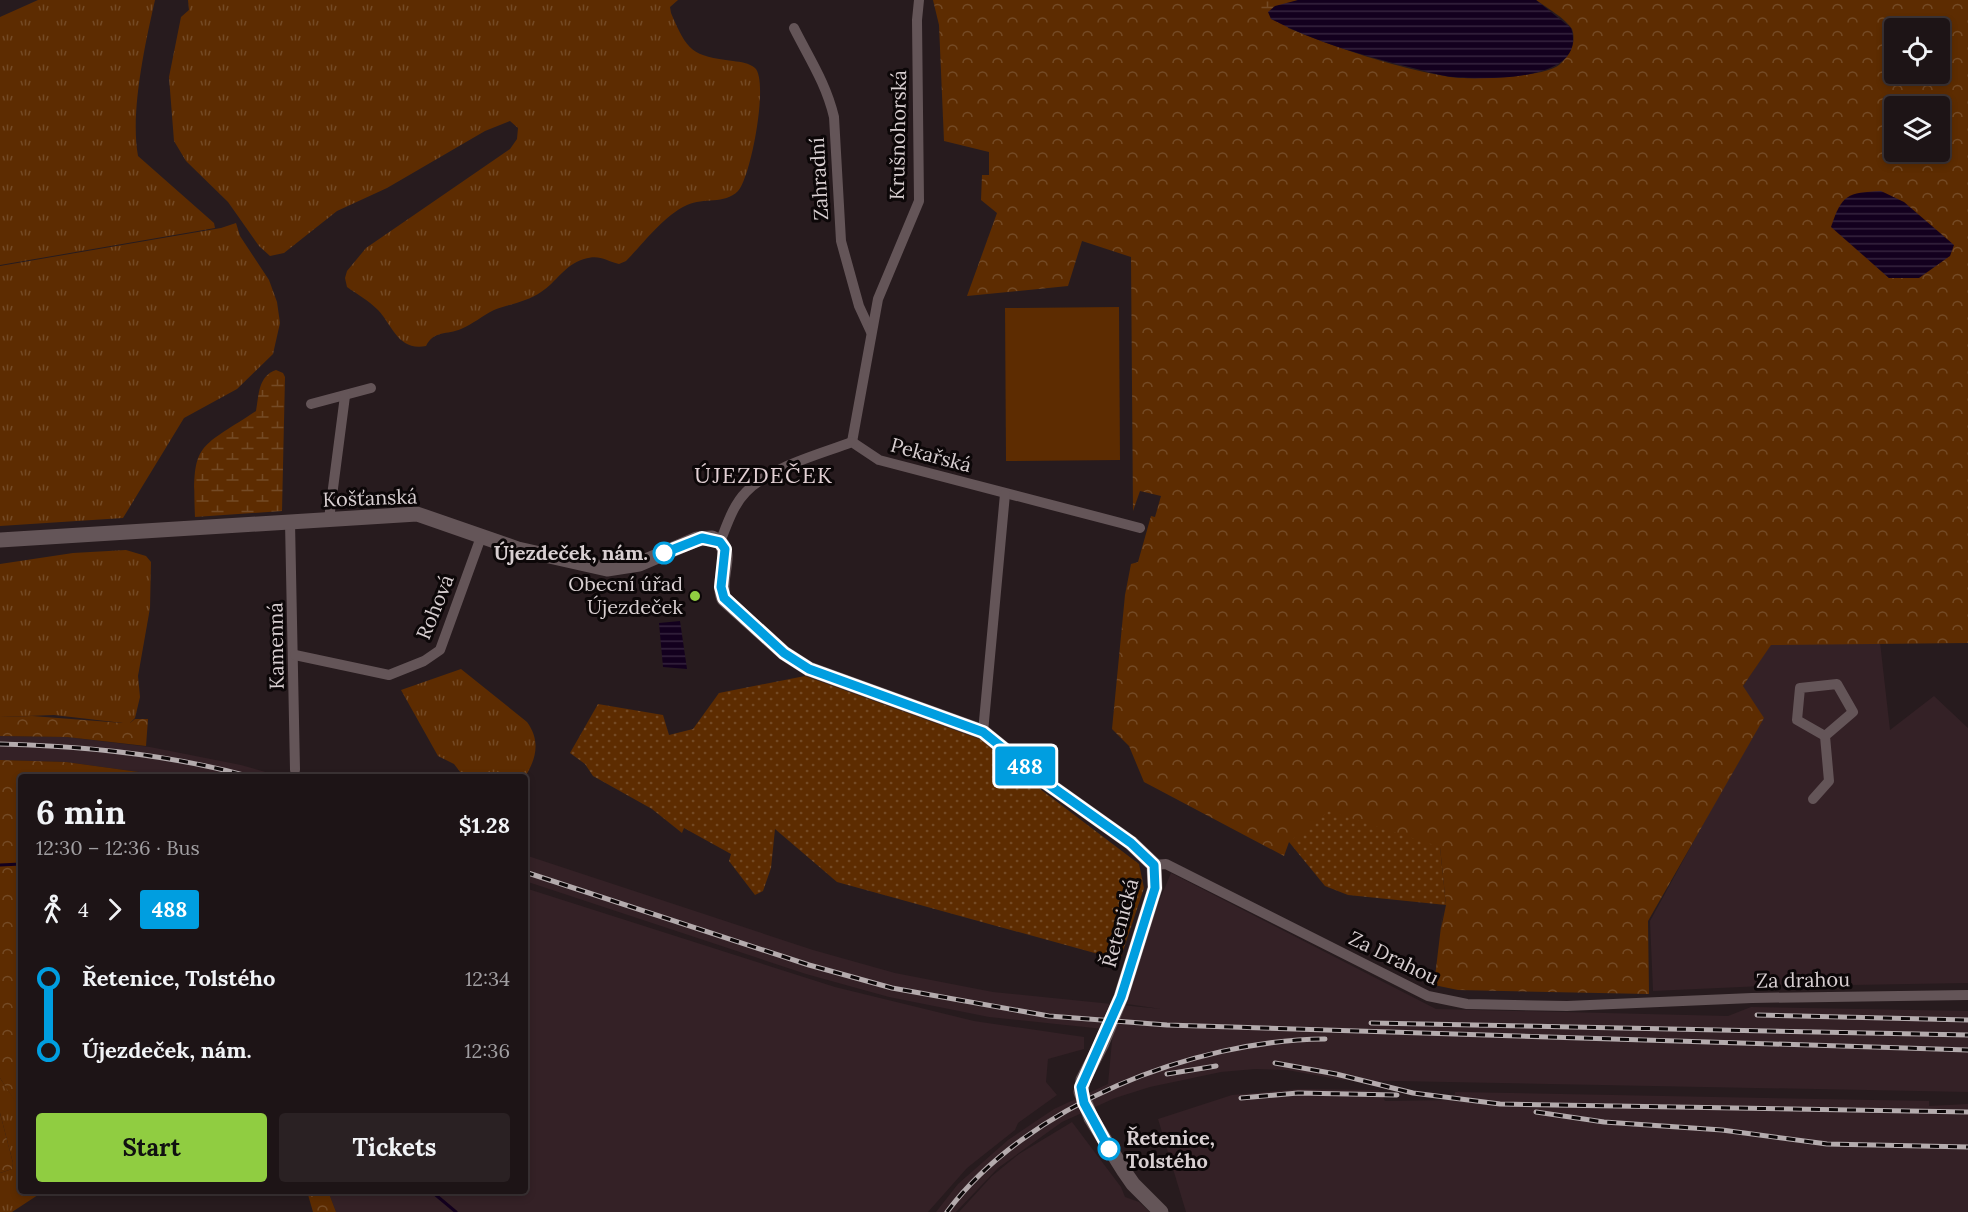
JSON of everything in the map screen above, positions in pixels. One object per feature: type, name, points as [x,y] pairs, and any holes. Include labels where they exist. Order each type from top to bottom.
[{"type":"street","name":"Krušnohorská","points":[[852,442],[878,299],[919,201],[917,20],[919,0]]},
{"type":"street","name":"Zahradní","points":[[794,28],[821,75],[829,96],[834,117],[841,241],[859,306],[872,332]]},
{"type":"street","points":[[311,404],[371,388]]},
{"type":"street","points":[[329,519],[345,396]]},
{"type":"street","name":"Pekařská","points":[[852,442],[866,454],[879,460],[1140,528]]},
{"type":"street","points":[[720,542],[736,506],[753,486],[787,468],[852,442]]},
{"type":"street","points":[[983,732],[1005,494]]},
{"type":"street","name":"Košťanská","points":[[0,540],[417,514],[528,552],[599,568],[632,566],[697,539],[712,538],[720,542]]},
{"type":"street","name":"Kamenná","points":[[290,522],[295,655],[295,770]]},
{"type":"street","name":"Rohová","points":[[295,655],[389,675],[433,656],[440,650],[482,537]]},
{"type":"street","name":"Řetenická","points":[[720,542],[725,549],[721,587],[725,601],[784,653],[804,666],[983,732],[1041,779],[1131,843],[1154,865],[1155,888],[1121,997],[1102,1043],[1083,1080],[1081,1092],[1091,1118],[1133,1185],[1161,1212]]},
{"type":"street","points":[[1837,684],[1853,712],[1826,736],[1797,720],[1800,688],[1837,684]]},
{"type":"street","points":[[1813,799],[1829,781],[1826,736]]},
{"type":"street","name":"Za Drahou","points":[[1154,865],[1166,864],[1358,962],[1440,1000],[1478,1004],[1638,1005]]},
{"type":"street","name":"Za drahou","points":[[1638,1005],[1752,998],[1968,995]]},
{"type":"shaded area","points":[[1298,0],[1536,0],[1571,28],[1572,46],[1565,59],[1550,68],[1531,74],[1487,78],[1448,76],[1340,48],[1271,19],[1268,12],[1275,6]]},
{"type":"shaded area","points":[[1881,191],[1904,202],[1954,245],[1950,256],[1919,278],[1889,278],[1831,227],[1839,208],[1847,197]]},
{"type":"shaded area","points":[[680,621],[687,669],[663,667],[659,623]]},
{"type":"shaded area","points":[[1880,642],[1890,730],[1934,696],[1968,728],[1968,983],[1852,985],[1838,989],[1824,976],[1808,984],[1653,991],[1650,921],[1749,740],[1743,686],[1771,644]]},
{"type":"shaded area","points":[[0,736],[67,737],[150,747],[241,765],[272,774],[153,774],[66,762],[0,760]]},
{"type":"shaded area","points":[[528,856],[813,950],[895,973],[993,992],[1161,1009],[1127,1004],[1155,911],[1171,873],[1436,1009],[1728,1016],[1751,1007],[1968,1011],[1968,1092],[1342,1080],[1287,1070],[1255,1069],[1221,1072],[1150,1087],[1115,1098],[1062,1122],[998,1168],[956,1212],[936,1212],[958,1184],[1008,1140],[1054,1109],[1108,1084],[1113,1030],[989,1017],[889,997],[806,974],[528,882]]},
{"type":"shaded area","points":[[528,889],[835,987],[974,1021],[1084,1037],[1084,1049],[1048,1059],[1046,1082],[1057,1095],[1018,1123],[1015,1130],[967,1168],[928,1212],[336,1212],[329,1194],[528,1194]]},
{"type":"shaded area","points":[[1299,1089],[1379,1090],[1385,1101],[1454,1100],[1455,1092],[1929,1101],[1929,1106],[1968,1104],[1968,1212],[1186,1212],[1158,1119],[1232,1095]]},
{"type":"shaded area","points":[[1072,1122],[1121,1187],[1125,1197],[1139,1202],[1150,1212],[959,1212],[992,1176],[1019,1154]]},
{"type":"green space","points":[[38,0],[155,0],[137,99],[138,156],[214,223],[215,228],[0,265],[0,17]]},
{"type":"green space","points":[[188,0],[678,0],[670,7],[671,13],[687,44],[708,57],[748,64],[755,68],[759,76],[757,129],[748,168],[738,191],[727,198],[700,201],[678,210],[662,223],[626,261],[619,264],[599,258],[584,259],[571,265],[547,288],[524,301],[494,310],[456,331],[437,335],[426,346],[409,345],[397,336],[374,307],[347,287],[345,278],[347,271],[366,248],[510,149],[517,139],[518,128],[510,121],[485,131],[387,188],[337,211],[284,253],[270,256],[259,246],[228,202],[186,161],[174,141],[169,77],[181,17],[189,10]]},
{"type":"green space","points":[[933,0],[1298,0],[1289,4],[1288,28],[1388,63],[1450,77],[1490,78],[1538,73],[1559,65],[1568,54],[1573,43],[1572,29],[1560,17],[1536,0],[1968,0],[1968,643],[1771,645],[1743,686],[1764,718],[1648,921],[1649,994],[1458,990],[1434,985],[1443,910],[1441,929],[1446,905],[1440,847],[1289,842],[1284,856],[1144,782],[1129,746],[1112,729],[1125,595],[1131,564],[1138,562],[1151,516],[1155,517],[1161,496],[1140,491],[1133,511],[1131,257],[1082,241],[1068,286],[967,296],[997,213],[981,200],[982,175],[989,175],[989,152],[944,141],[939,25]],"holes":[[[1904,202],[1889,278],[1870,261]]]},
{"type":"green space","points":[[1237,0],[1298,0],[1275,6],[1268,12],[1250,8]]},
{"type":"green space","points":[[236,223],[240,236],[269,280],[277,302],[280,323],[273,354],[237,389],[184,418],[123,518],[0,526],[0,266],[221,228]]},
{"type":"green space","points":[[1119,307],[1120,460],[1006,461],[1005,308]]},
{"type":"green space","points":[[276,370],[283,373],[285,377],[282,511],[195,517],[195,474],[197,461],[202,451],[221,433],[256,411],[263,381]]},
{"type":"green space","points":[[126,550],[146,556],[151,562],[150,608],[138,676],[140,697],[135,718],[130,723],[123,723],[54,715],[0,717],[0,564],[73,553]]},
{"type":"green space","points":[[461,669],[527,722],[534,736],[535,750],[526,774],[462,774],[454,764],[438,756],[401,690]]},
{"type":"green space","points":[[805,676],[982,740],[1011,767],[1139,864],[1144,888],[1120,960],[837,882],[775,829],[771,868],[763,891],[755,895],[729,861],[731,854],[684,828],[682,833],[652,809],[593,776],[585,764],[570,753],[598,704],[663,715],[669,735],[693,729],[719,693]]},
{"type":"green space","points":[[32,716],[123,723],[130,723],[135,719],[148,719],[146,746],[67,737],[0,736],[0,717]]},
{"type":"green space","points":[[0,760],[66,762],[153,774],[18,774],[18,1106],[0,1078]]},
{"type":"green space","points":[[1329,811],[1440,847],[1446,905],[1348,895],[1325,886],[1289,842]]},
{"type":"green space","points":[[0,1078],[18,1105],[18,1194],[39,1194],[12,1212],[0,1212],[0,1173],[12,1169],[13,1163],[0,1113]]},
{"type":"green space","points":[[0,1113],[13,1163],[12,1169],[0,1173]]},
{"type":"green space","points":[[308,1194],[329,1194],[336,1212],[313,1212]]},
{"type":"waterway","points":[[0,865],[18,864]]},
{"type":"waterway","points":[[435,1194],[456,1212]]},
{"type":"railway","points":[[0,744],[63,747],[158,757],[239,774]]},
{"type":"railway","points":[[528,873],[809,965],[892,988],[1049,1016],[1167,1025],[1968,1050]]},
{"type":"railway","points":[[1757,1015],[1968,1020]]},
{"type":"railway","points":[[1371,1023],[1968,1035]]},
{"type":"railway","points":[[947,1212],[981,1174],[1021,1140],[1067,1111],[1117,1086],[1169,1066],[1222,1051],[1274,1042],[1325,1039]]},
{"type":"railway","points":[[1275,1063],[1336,1074],[1413,1093],[1500,1104],[1968,1112]]},
{"type":"railway","points":[[1167,1074],[1216,1066]]},
{"type":"railway","points":[[1241,1098],[1298,1093],[1397,1095]]},
{"type":"railway","points":[[1536,1112],[1604,1122],[1722,1130],[1827,1144],[1968,1147]]},
{"type":"bus line","name":"488","points":[[664,553],[702,538],[712,538],[720,542],[725,549],[721,587],[725,601],[784,653],[809,669],[983,732],[1041,779],[1131,843],[1154,865],[1155,888],[1121,997],[1081,1087],[1084,1103],[1109,1149]]},
{"type":"place","name":"Újezdeček, nám.","points":[[664,553]]},
{"type":"place","name":"Obecní úřad Újezdeček","points":[[695,596]]},
{"type":"place","name":"Řetenice, Tolstého","points":[[1109,1149]]},
{"type":"district","name":"ÚJEZDEČEK","points":[[764,475]]}]
